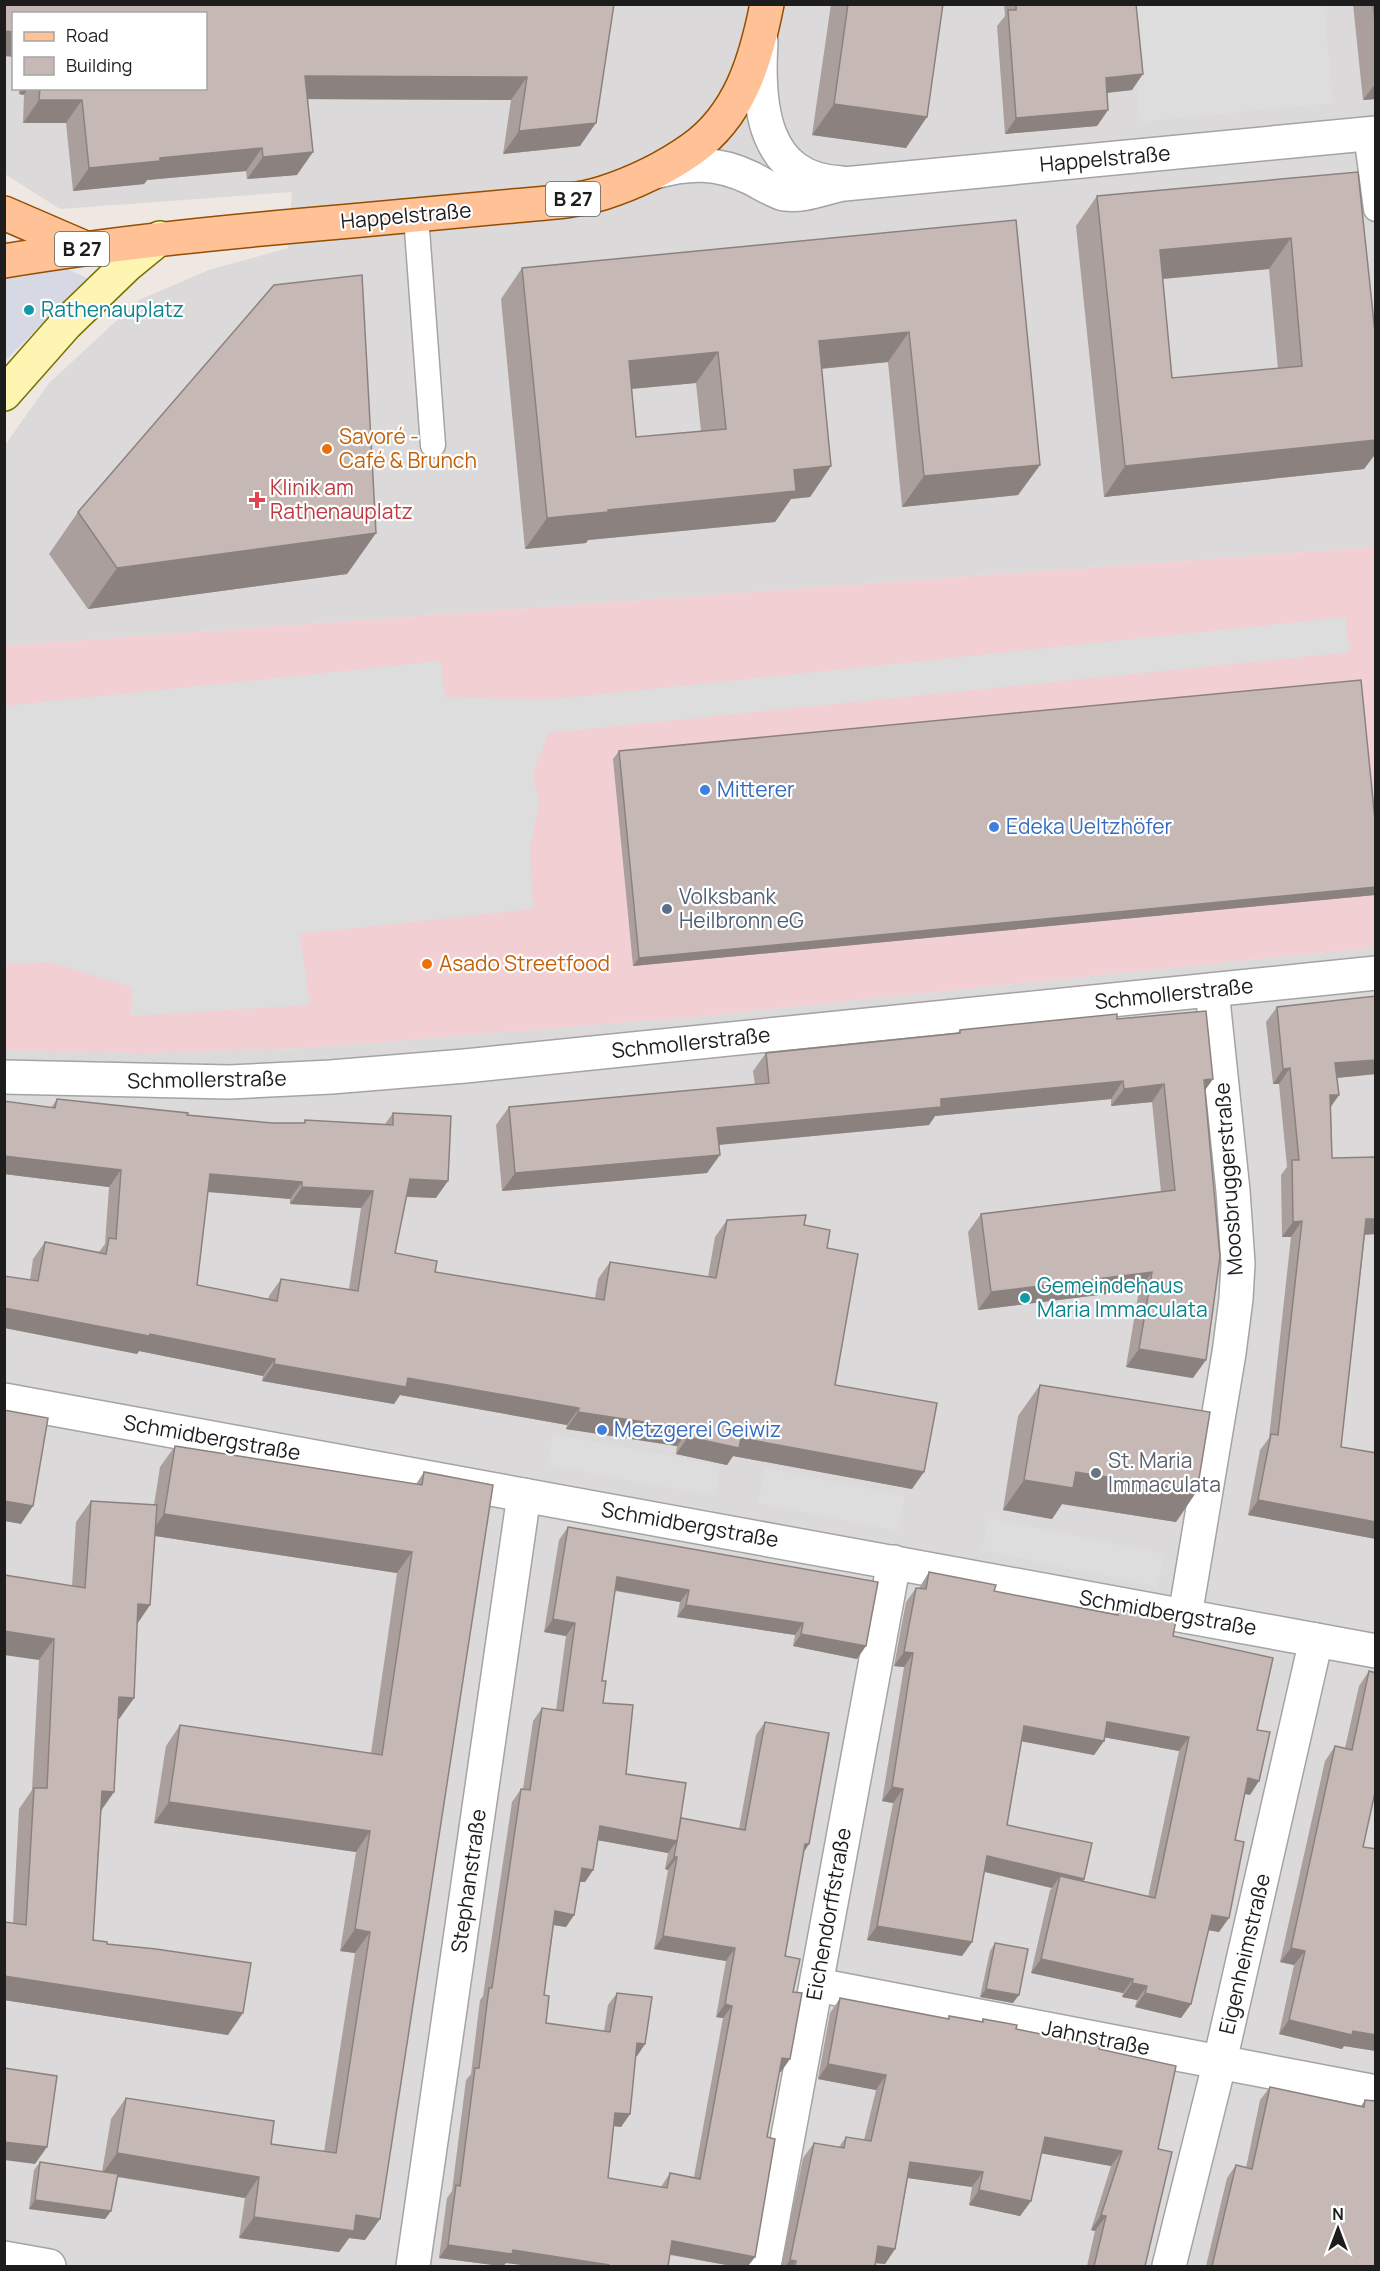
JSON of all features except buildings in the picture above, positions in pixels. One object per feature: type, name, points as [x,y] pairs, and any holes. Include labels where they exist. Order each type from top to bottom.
[{"type":"main road","name":"Happelstraße","points":[[160,238],[416,216],[575,199],[601,193],[648,175],[694,148],[730,110],[744,87],[755,59],[764,17]]},
{"type":"main road","points":[[4,213],[86,248]]},
{"type":"main road","points":[[4,394],[65,325],[127,265],[160,238]]},
{"type":"main road","name":"B 27","points":[[4,261],[160,238]]},
{"type":"street","name":"Happelstraße","points":[[764,17],[761,97],[768,132],[776,147],[802,174],[830,183],[844,184]]},
{"type":"street","name":"Happelstraße","points":[[648,175],[673,167],[706,164],[738,172],[782,193],[794,195],[844,184],[1371,133]]},
{"type":"street","name":"Schmollerstraße","points":[[4,1077],[229,1082],[331,1077],[465,1066],[1376,973]]},
{"type":"street","name":"Moosbruggerstraße","points":[[1185,1616],[1229,1353],[1238,1263],[1233,1191],[1212,990]]},
{"type":"street","name":"Schmidbergstraße","points":[[4,1400],[1376,1651]]},
{"type":"street","name":"Stephanstraße","points":[[413,2266],[524,1495]]},
{"type":"street","name":"Eichendorffstraße","points":[[764,2266],[894,1562]]},
{"type":"street","name":"Eigenheimstraße","points":[[1169,2266],[1220,2061],[1316,1640]]},
{"type":"street","name":"Jahnstraße","points":[[816,1985],[1376,2092]]},
{"type":"street","points":[[4,2258],[49,2266]]},
{"type":"lane","name":"Happelstraße","points":[[1371,133],[1376,209]]},
{"type":"lane","points":[[416,216],[433,445]]},
{"type":"shaded area","points":[[5,5],[1375,5],[1375,547],[5,646],[5,445],[49,383],[139,300],[209,270],[288,248],[292,192],[60,209],[5,174]]},
{"type":"shaded area","points":[[1128,5],[1324,5],[1333,103],[1140,122]]},
{"type":"shaded area","name":"Rathenauplatz","points":[[5,240],[87,278],[5,361]]},
{"type":"shaded area","points":[[1375,547],[1375,947],[691,1017],[306,1048],[143,1053],[5,1050],[5,646]]},
{"type":"shaded area","points":[[1345,617],[1350,652],[548,733],[533,774],[539,803],[530,847],[533,909],[300,934],[310,1005],[131,1016],[132,987],[49,962],[5,964],[5,706],[440,661],[445,697],[546,700]]},
{"type":"shaded area","points":[[1375,947],[1375,2266],[5,2266],[5,1050],[143,1053],[306,1048],[691,1017]]},
{"type":"shaded area","points":[[553,1434],[721,1465],[715,1496],[547,1465]]},
{"type":"shaded area","points":[[765,1468],[905,1496],[898,1531],[758,1503]]},
{"type":"shaded area","points":[[989,1518],[1164,1554],[1158,1587],[982,1550]]},
{"type":"place","name":"Rathenauplatz","points":[[29,310]]},
{"type":"place","name":"Savoré - Café & Brunch","points":[[327,449]]},
{"type":"place","name":"Klinik am Rathenauplatz","points":[[257,500]]},
{"type":"place","name":"Mitterer","points":[[705,790]]},
{"type":"place","name":"Edeka Ueltzhöfer","points":[[994,827]]},
{"type":"place","name":"Volksbank Heilbronn eG","points":[[667,909]]},
{"type":"place","name":"Asado Streetfood","points":[[427,964]]},
{"type":"place","name":"Gemeindehaus Maria Immaculata","points":[[1025,1298]]},
{"type":"place","name":"Metzgerei Geiwiz","points":[[602,1430]]},
{"type":"place","name":"St. Maria Immaculata","points":[[1096,1473]]}]
